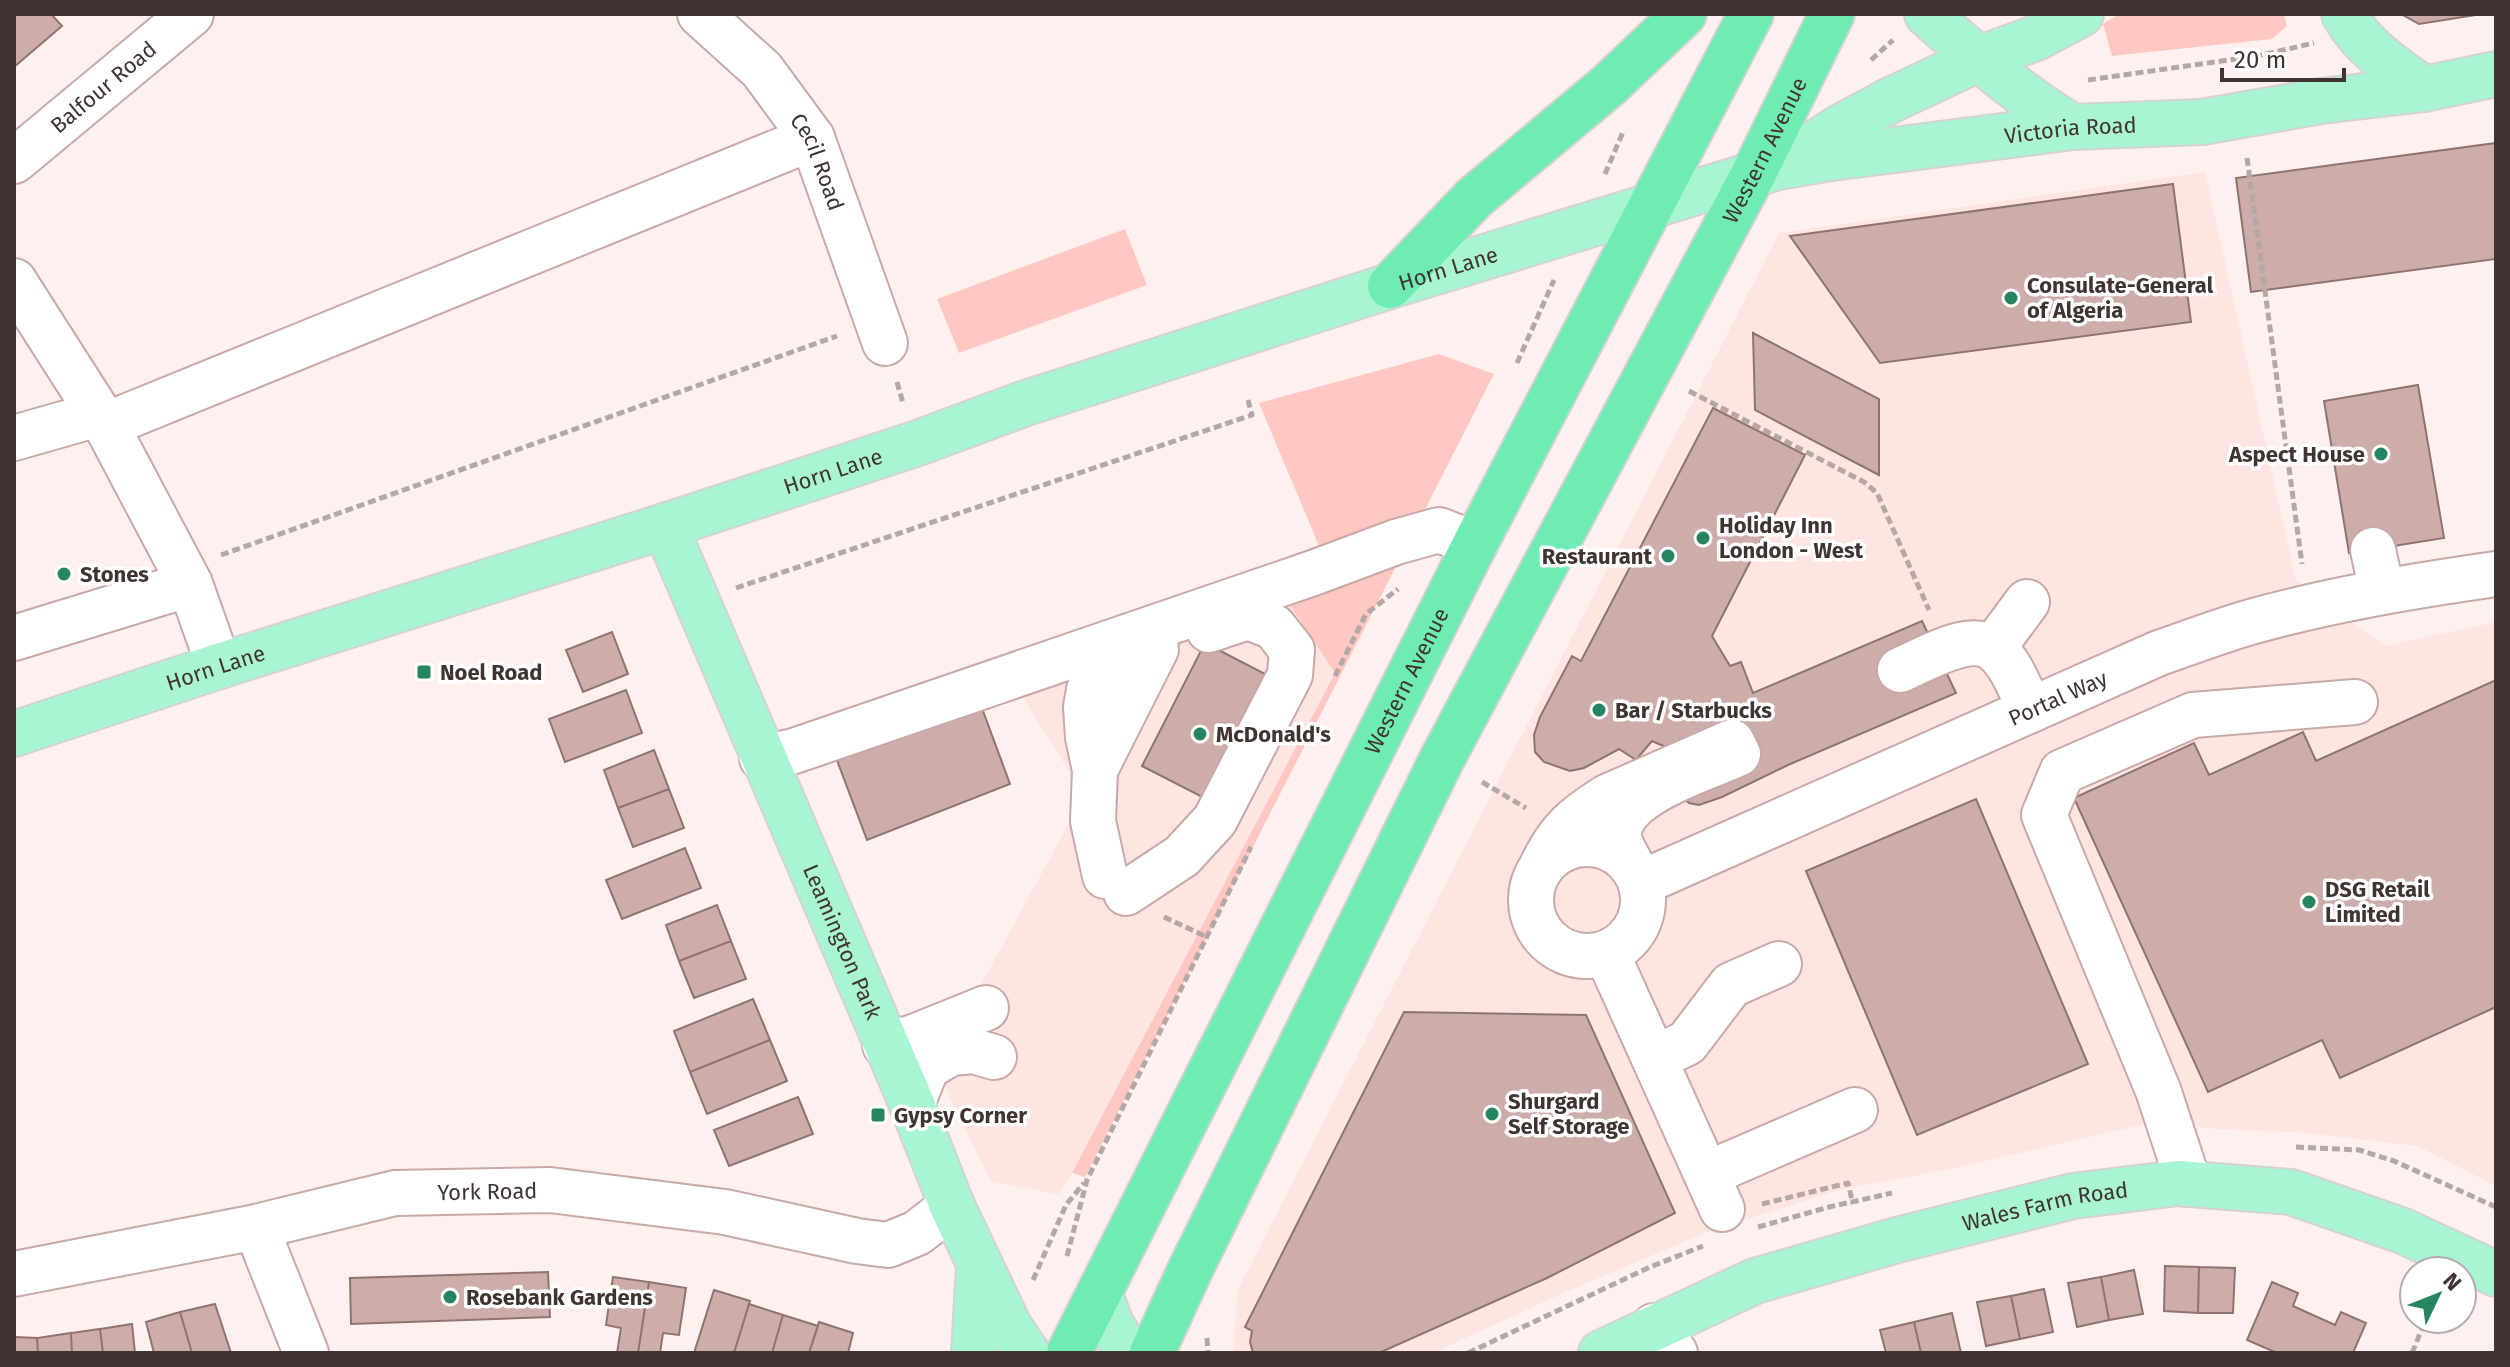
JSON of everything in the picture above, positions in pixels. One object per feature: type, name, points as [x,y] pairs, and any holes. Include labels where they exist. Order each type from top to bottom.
[{"type":"highway","points":[[1390,286],[1474,198],[1609,85],[1684,14]]},
{"type":"highway","name":"Western Avenue","points":[[1069,1353],[1475,544],[1751,14]]},
{"type":"highway","name":"Western Avenue","points":[[1152,1353],[1442,759],[1765,171],[1832,14]]},
{"type":"main road","points":[[1765,171],[1891,100],[1978,59],[2036,38],[2081,14]]},
{"type":"main road","points":[[2344,14],[2376,55],[2424,89]]},
{"type":"main road","points":[[1914,23],[1978,59],[2040,108],[2073,127]]},
{"type":"main road","name":"Victoria Road","points":[[1651,206],[1765,171],[1824,159],[2073,127],[2202,122],[2321,101],[2424,89],[2496,74]]},
{"type":"main road","name":"Horn Lane","points":[[14,734],[665,526],[915,444],[1023,404],[1651,206]]},
{"type":"main road","name":"Leamington Park","points":[[665,526],[912,1104],[952,1206],[1009,1326],[1027,1353]]},
{"type":"main road","name":"Wales Farm Road","points":[[1601,1353],[1664,1340],[1755,1281],[1897,1240],[2073,1196],[2178,1183],[2291,1192],[2403,1231],[2496,1274]]},
{"type":"main road","points":[[974,1353],[979,1263]]},
{"type":"main road","points":[[1100,1295],[1111,1324],[1128,1353]]},
{"type":"street","name":"Balfour Road","points":[[14,161],[191,14]]},
{"type":"street","name":"Cecil Road","points":[[700,14],[762,70],[812,138],[881,332]]},
{"type":"street","points":[[14,438],[102,419],[812,138]]},
{"type":"street","points":[[14,281],[102,419],[186,576],[219,666]]},
{"type":"street","points":[[762,758],[794,751],[1396,542],[1439,530],[1475,544]]},
{"type":"street","points":[[2373,550],[2382,592]]},
{"type":"street","name":"Portal Way","points":[[1637,876],[2159,653],[2246,624],[2308,608],[2382,592],[2496,574]]},
{"type":"street","points":[[14,638],[186,576]]},
{"type":"street","points":[[1993,648],[2027,602]]},
{"type":"street","points":[[1248,617],[1274,627],[1292,650],[1290,675],[1215,820],[1182,856],[1130,894],[1094,830],[1095,770],[1086,707],[1089,690],[1107,668],[1248,617]]},
{"type":"street","points":[[1900,670],[1974,641],[1993,648],[2006,662],[2030,710]]},
{"type":"street","points":[[2189,1184],[2158,1090],[2044,815],[2062,772],[2193,715],[2355,702]]},
{"type":"street","points":[[1732,742],[1738,754],[1652,792],[1630,811],[1619,833],[1644,900],[1634,933],[1621,946],[1607,954],[1589,957],[1570,955],[1554,947],[1533,918],[1530,900],[1542,866],[1553,843],[1590,808],[1607,797],[1732,742]]},
{"type":"street","points":[[1542,866],[1556,853],[1572,846],[1588,844],[1606,847],[1621,855],[1637,876]]},
{"type":"street","points":[[1607,954],[1714,1192],[1855,1110]]},
{"type":"street","points":[[1655,1058],[1687,1043],[1731,985],[1779,964]]},
{"type":"street","points":[[885,1045],[914,1037],[986,1008]]},
{"type":"street","points":[[912,1104],[927,1067],[951,1053],[973,1051],[994,1057]]},
{"type":"street","name":"York Road","points":[[14,1274],[256,1227],[395,1193],[550,1190],[725,1212],[888,1245],[917,1233],[952,1206]]},
{"type":"street","points":[[256,1227],[306,1353]]},
{"type":"path","points":[[1865,65],[1914,23]]},
{"type":"path","points":[[2114,77],[2257,56],[2311,44]]},
{"type":"path","points":[[2245,145],[2308,608]]},
{"type":"path","points":[[1511,375],[1552,284]]},
{"type":"path","points":[[186,576],[881,332],[915,444]]},
{"type":"path","points":[[1689,391],[1864,482],[1877,493],[1947,650]]},
{"type":"path","points":[[736,588],[1252,415],[1248,400]]},
{"type":"path","points":[[1332,684],[1366,614],[1399,588]]},
{"type":"path","points":[[1482,782],[1523,806]]},
{"type":"path","points":[[1065,1263],[1087,1180],[1255,839]]},
{"type":"path","points":[[1130,894],[1207,937]]},
{"type":"path","points":[[1032,1283],[1066,1205],[1087,1180]]},
{"type":"path","points":[[1824,1188],[1840,1184]]},
{"type":"shaded area","points":[[2119,14],[2284,14],[2287,26],[2272,39],[2112,56],[2103,24]]},
{"type":"shaded area","points":[[2205,172],[2296,580],[2385,646],[2496,622],[2496,1186],[2417,1146],[2306,1133],[2141,1125],[1951,1169],[1838,1190],[1705,1233],[1433,1353],[1233,1353],[1238,1289],[1779,233]]},
{"type":"shaded area","points":[[1125,229],[1147,285],[959,353],[937,299]]},
{"type":"shaded area","points":[[1439,354],[1494,374],[1085,1177],[1072,1173],[1335,673],[1283,595],[1327,565],[1259,403]]},
{"type":"shaded area","points":[[1283,595],[1335,673],[1072,1173],[1058,1194],[991,1182],[953,1106],[915,1012],[981,985],[1070,821],[1071,775],[1015,685]]},
{"type":"building","points":[[14,14],[51,14],[62,26],[14,67]]},
{"type":"building","points":[[2401,14],[2482,14],[2419,24]]},
{"type":"building","points":[[2496,143],[2496,259],[2251,292],[2236,178]]},
{"type":"building","name":"Consulate-General of Algeria","points":[[2173,184],[2191,322],[1880,363],[1790,236]]},
{"type":"building","points":[[1753,333],[1879,399],[1879,475],[1755,410]]},
{"type":"building","name":"Aspect House","points":[[2418,385],[2444,538],[2349,553],[2324,401]]},
{"type":"building","name":"Holiday Inn London - West","points":[[1713,408],[1805,455],[1712,636],[1730,666],[1741,662],[1753,693],[1922,621],[1956,693],[1699,805],[1689,803],[1682,797],[1684,755],[1652,741],[1636,760],[1619,749],[1584,768],[1570,771],[1544,762],[1535,752],[1534,735],[1572,656],[1581,661]]},
{"type":"building","points":[[612,632],[628,674],[583,692],[566,650]]},
{"type":"building","name":"McDonald's","points":[[1205,643],[1271,677],[1208,800],[1142,766]]},
{"type":"building","name":"DSG Retail Limited","points":[[2496,680],[2496,1007],[2340,1078],[2322,1040],[2208,1092],[2074,798],[2194,743],[2209,775],[2303,732],[2316,761]]},
{"type":"building","points":[[626,690],[642,733],[565,762],[549,719]]},
{"type":"building","points":[[979,700],[1010,784],[867,840],[835,755]]},
{"type":"building","points":[[654,750],[669,789],[618,808],[604,770]]},
{"type":"building","points":[[669,789],[684,828],[633,847],[618,808]]},
{"type":"building","points":[[1976,799],[2088,1064],[1917,1135],[1806,871]]},
{"type":"building","points":[[685,848],[701,888],[622,919],[606,880]]},
{"type":"building","points":[[717,905],[731,941],[679,961],[666,925]]},
{"type":"building","points":[[731,941],[746,979],[694,998],[679,961]]},
{"type":"building","points":[[753,999],[770,1040],[690,1072],[674,1031]]},
{"type":"building","name":"Shurgard Self Storage","points":[[1404,1012],[1586,1015],[1675,1213],[1547,1278],[1379,1353],[1253,1353],[1250,1342],[1252,1331],[1245,1327]]},
{"type":"building","points":[[770,1040],[787,1081],[707,1114],[690,1072]]},
{"type":"building","points":[[798,1097],[813,1134],[729,1166],[714,1130]]},
{"type":"building","points":[[2165,1266],[2199,1267],[2198,1313],[2164,1311]]},
{"type":"building","points":[[2199,1267],[2235,1268],[2233,1313],[2198,1313]]},
{"type":"building","points":[[2134,1270],[2143,1314],[2109,1320],[2101,1277]]},
{"type":"building","name":"Rosebank Gardens","points":[[548,1272],[550,1317],[351,1324],[350,1278]]},
{"type":"building","points":[[613,1277],[649,1282],[638,1353],[617,1353],[621,1328],[606,1325]]},
{"type":"building","points":[[2101,1277],[2109,1320],[2077,1327],[2068,1283]]},
{"type":"building","points":[[649,1282],[686,1288],[679,1335],[663,1333],[660,1353],[638,1353]]},
{"type":"building","points":[[2272,1282],[2298,1293],[2293,1306],[2335,1325],[2341,1312],[2366,1323],[2353,1353],[2277,1353],[2247,1340]]},
{"type":"building","points":[[2044,1289],[2053,1332],[2020,1339],[2011,1296]]},
{"type":"building","points":[[714,1290],[750,1301],[734,1353],[694,1353]]},
{"type":"building","points":[[2011,1296],[2020,1339],[1986,1346],[1977,1302]]},
{"type":"building","points":[[215,1304],[231,1353],[192,1353],[180,1312]]},
{"type":"building","points":[[749,1304],[783,1315],[772,1353],[734,1353]]},
{"type":"building","points":[[180,1312],[192,1353],[154,1353],[146,1322]]},
{"type":"building","points":[[1952,1313],[1961,1353],[1921,1353],[1914,1322]]},
{"type":"building","points":[[783,1315],[818,1326],[809,1353],[772,1353]]},
{"type":"building","points":[[819,1322],[853,1333],[848,1353],[809,1353]]},
{"type":"building","points":[[1914,1322],[1921,1353],[1886,1353],[1880,1330]]},
{"type":"building","points":[[132,1324],[135,1353],[103,1353],[100,1329]]},
{"type":"building","points":[[100,1329],[103,1353],[72,1353],[71,1333]]},
{"type":"building","points":[[71,1333],[72,1353],[38,1353],[37,1338]]},
{"type":"building","points":[[14,1337],[37,1338],[38,1353],[14,1353]]},
{"type":"place","name":"Consulate-General of Algeria","points":[[2011,298]]},
{"type":"place","name":"Aspect House","points":[[2381,454]]},
{"type":"place","name":"Holiday Inn London - West","points":[[1703,538]]},
{"type":"place","name":"Restaurant","points":[[1668,556]]},
{"type":"place","name":"Stones","points":[[64,574]]},
{"type":"place","name":"Noel Road","points":[[424,672]]},
{"type":"place","name":"Bar / Starbucks","points":[[1599,710]]},
{"type":"place","name":"McDonald's","points":[[1200,734]]},
{"type":"place","name":"DSG Retail Limited","points":[[2309,902]]},
{"type":"place","name":"Shurgard Self Storage","points":[[1492,1114]]},
{"type":"place","name":"Gypsy Corner","points":[[878,1115]]},
{"type":"place","name":"Rosebank Gardens","points":[[450,1297]]}]
